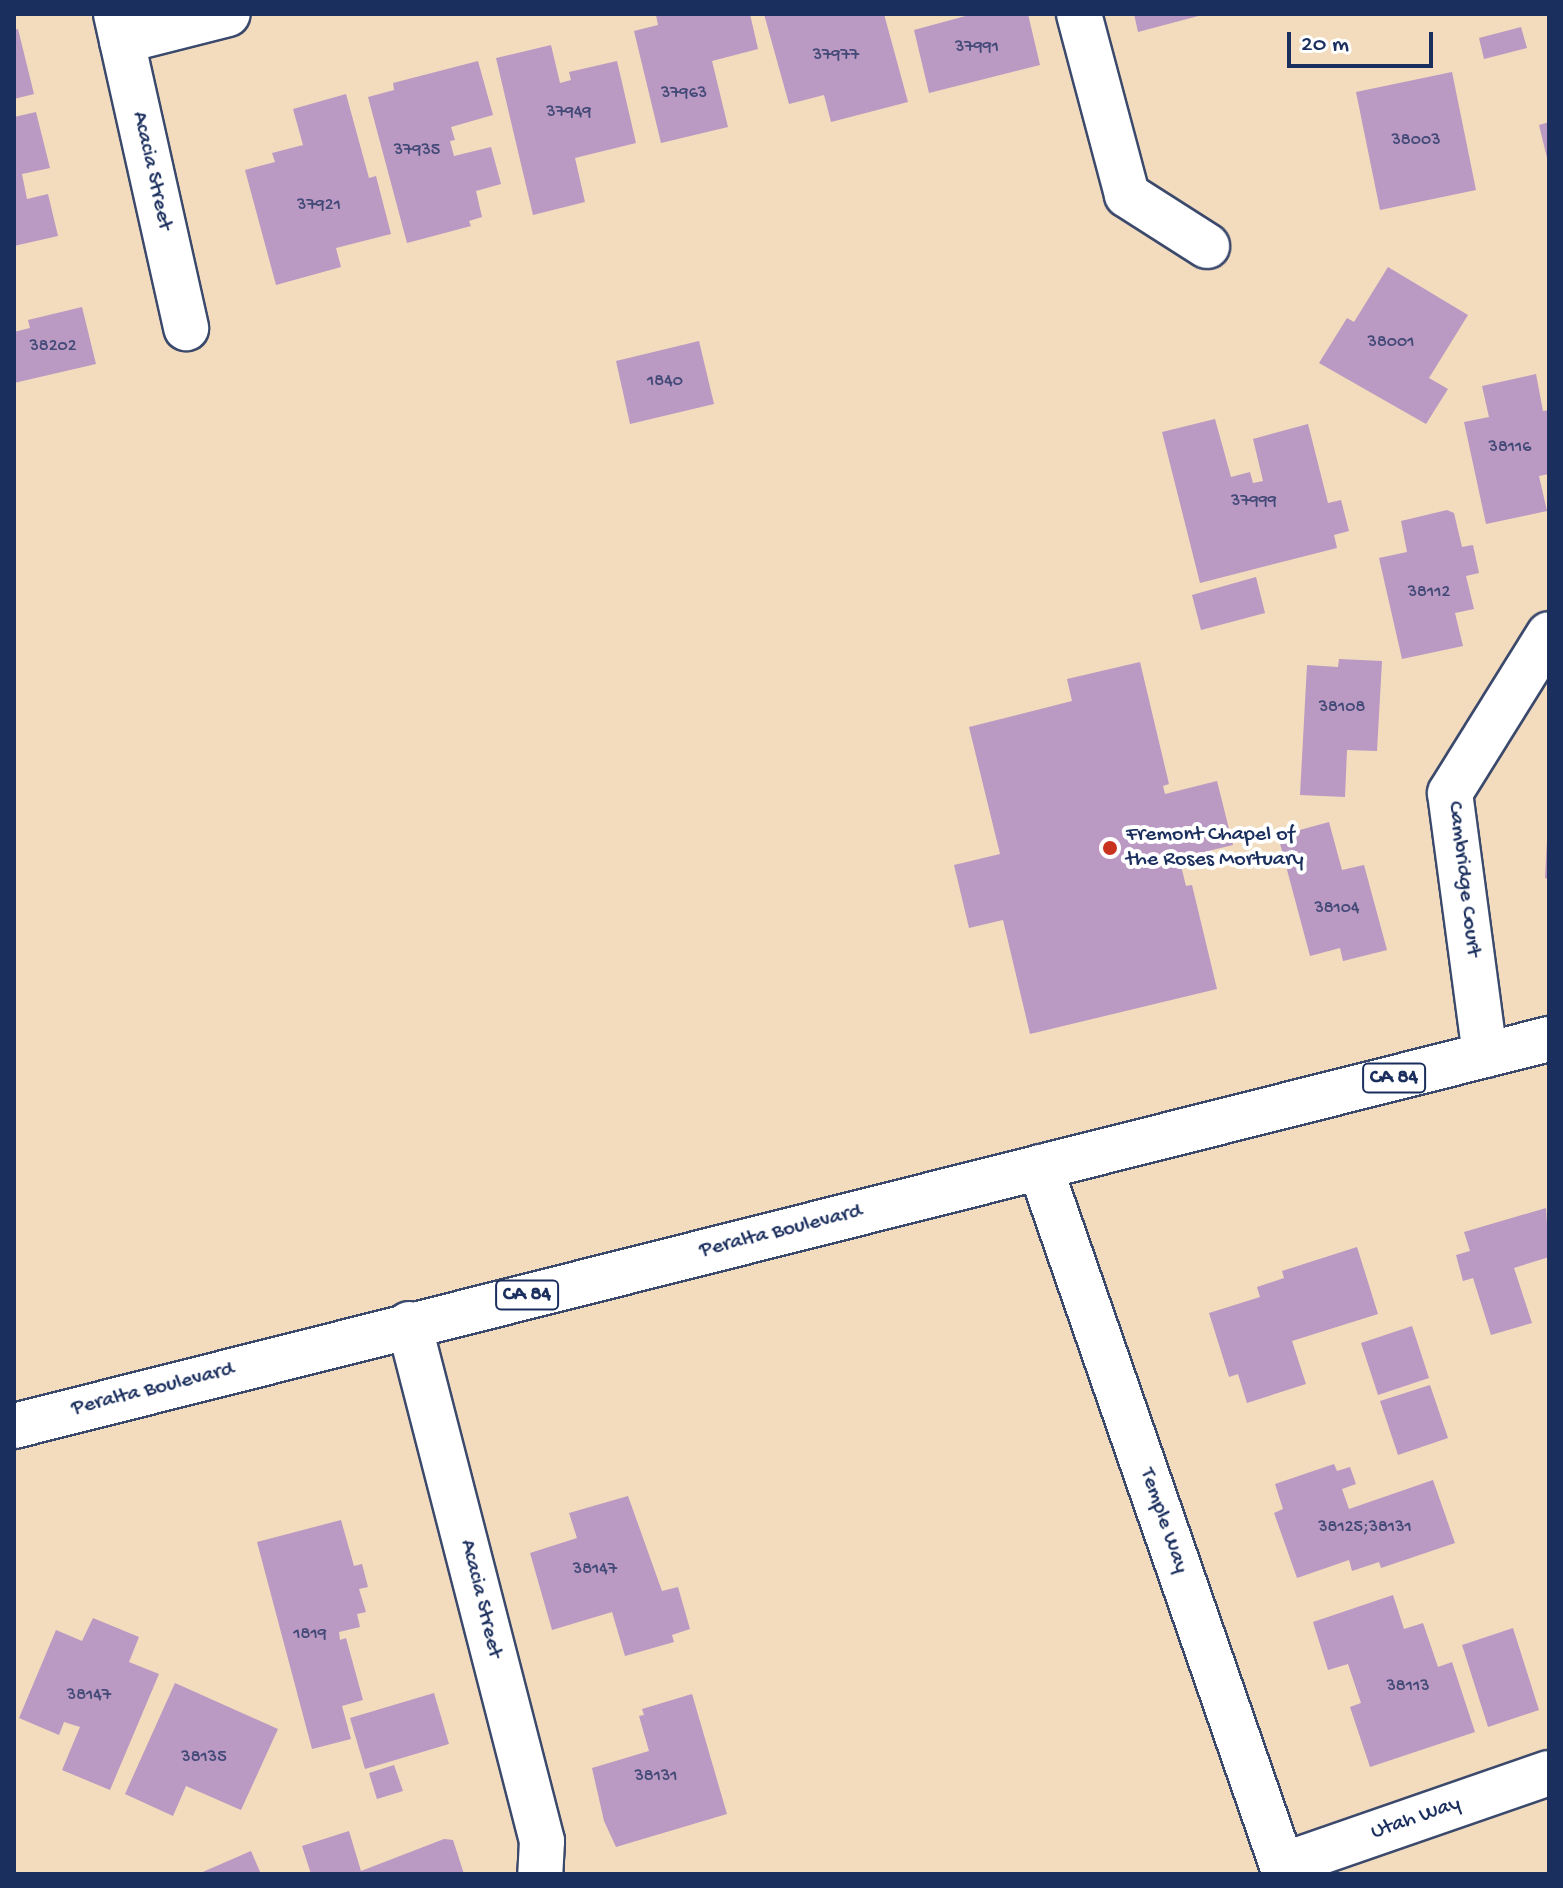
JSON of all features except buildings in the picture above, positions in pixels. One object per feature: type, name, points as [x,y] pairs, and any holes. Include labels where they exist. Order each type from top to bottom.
[{"type":"street","points":[[119,28],[228,14]]},
{"type":"street","points":[[1079,14],[1127,195],[1207,246]]},
{"type":"street","name":"Acacia Street","points":[[119,28],[186,328]]},
{"type":"street","name":"Cambridge Court","points":[[1485,1055],[1450,793],[1549,634]]},
{"type":"street","name":"Peralta Boulevard","points":[[14,1426],[1549,1039]]},
{"type":"street","name":"Temple Way","points":[[1040,1167],[1284,1870]]},
{"type":"street","name":"Acacia Street","points":[[409,1324],[542,1841],[540,1874]]},
{"type":"street","name":"Utah Way","points":[[1284,1870],[1549,1773]]},
{"type":"place","name":"Fremont Chapel of the Roses Mortuary","points":[[1110,848]]}]
